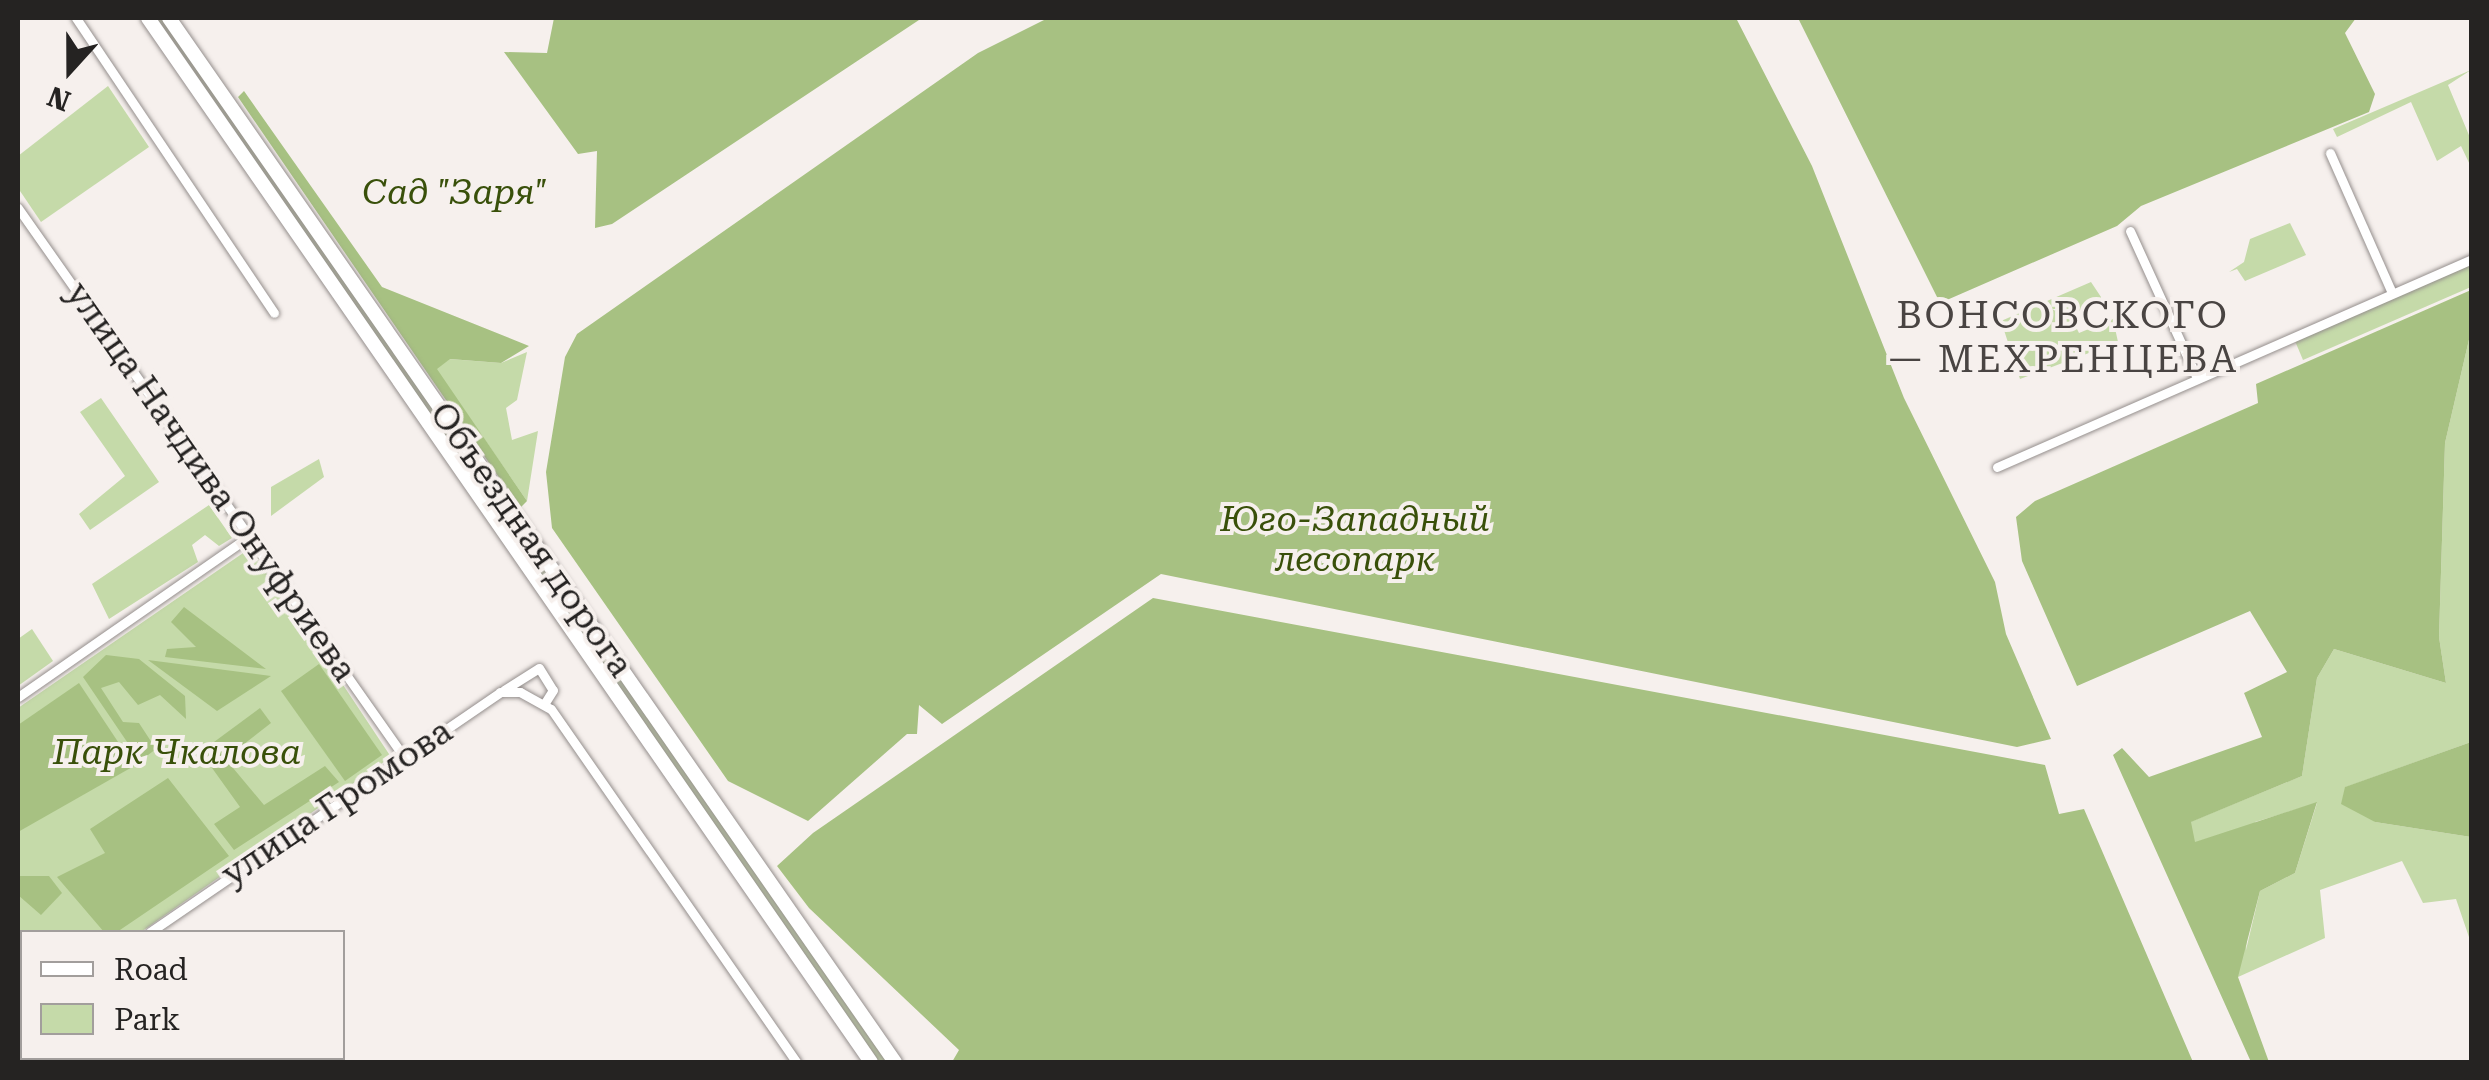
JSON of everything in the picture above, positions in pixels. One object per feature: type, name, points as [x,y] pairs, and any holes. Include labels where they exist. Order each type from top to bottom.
[{"type":"main road","name":"Объездная дорога","points":[[148,18],[871,1062]]},
{"type":"main road","name":"Объездная дорога","points":[[170,18],[894,1062]]},
{"type":"street","points":[[76,18],[274,313]]},
{"type":"street","points":[[2330,153],[2392,293]]},
{"type":"street","name":"улица Начдива Онуфриева","points":[[18,208],[404,757]]},
{"type":"street","points":[[2130,231],[2197,378]]},
{"type":"street","points":[[1997,467],[2472,260]]},
{"type":"street","points":[[18,696],[250,536]]},
{"type":"street","name":"улица Громова","points":[[153,930],[539,668],[553,690],[545,703]]},
{"type":"street","points":[[500,692],[530,695],[545,703],[796,1062]]},
{"type":"green space","points":[[157,18],[165,18],[889,1062],[877,1062]]},
{"type":"green space","points":[[554,18],[922,18],[612,224],[595,228],[597,151],[578,154],[504,52],[547,53]]},
{"type":"green space","name":"Юго-Западный лесопарк","points":[[1048,18],[1736,18],[1812,166],[1904,398],[1995,582],[2006,634],[2051,739],[2017,747],[1161,574],[942,724],[919,705],[917,734],[907,734],[808,821],[728,781],[552,528],[546,472],[565,357],[577,334],[978,53]]},
{"type":"green space","points":[[1798,18],[2356,18],[2345,33],[2375,94],[2369,112],[2141,206],[2117,226],[1940,303]]},
{"type":"green space","points":[[2471,70],[2448,85],[2471,140],[2471,167],[2461,146],[2437,161],[2411,102],[2337,137],[2333,129]]},
{"type":"green space","points":[[108,86],[149,147],[41,222],[18,188],[18,156]]},
{"type":"green space","points":[[244,91],[382,287],[529,346],[501,363],[450,359],[437,369],[527,501],[520,508],[238,97]]},
{"type":"green space","points":[[2290,223],[2306,255],[2245,281],[2237,269],[2229,272],[2244,262],[2250,239]]},
{"type":"green space","points":[[2471,263],[2471,287],[2303,360],[2295,341]]},
{"type":"green space","points":[[2091,282],[2103,300],[2070,315],[2079,333],[2113,319],[2118,342],[2020,379],[2001,321]]},
{"type":"green space","points":[[2471,290],[2471,331],[2445,443],[2439,637],[2446,683],[2334,649],[2317,678],[2302,776],[2191,822],[2195,842],[2317,802],[2295,873],[2260,891],[2238,977],[2269,1062],[2251,1062],[2113,755],[2122,748],[2149,777],[2262,737],[2244,693],[2287,672],[2250,611],[2077,686],[2022,561],[2016,517],[2035,501],[2258,403],[2256,384]]},
{"type":"green space","points":[[2471,331],[2471,742],[2346,787],[2375,822],[2471,837],[2471,943],[2456,899],[2423,903],[2402,861],[2320,890],[2325,938],[2238,977],[2240,828],[2194,843],[2190,822],[2302,776],[2317,678],[2334,649],[2446,683],[2439,637],[2445,443]],"holes":[[[2317,803],[2295,873],[2260,891],[2246,950],[2255,822]]]},
{"type":"green space","points":[[527,352],[517,400],[506,408],[512,440],[538,431],[527,501],[436,369],[449,359],[501,363]]},
{"type":"green space","points":[[101,398],[159,482],[90,530],[79,514],[125,476],[80,412]]},
{"type":"green space","points":[[319,459],[324,477],[271,516],[271,487]]},
{"type":"green space","points":[[209,505],[232,538],[219,546],[205,535],[192,545],[198,562],[109,619],[92,584]]},
{"type":"green space","name":"Парк Чкалова","points":[[246,551],[256,554],[391,757],[144,930],[20,930],[18,1018],[18,708]]},
{"type":"green space","points":[[1153,598],[2045,765],[2059,814],[2084,809],[2193,1062],[952,1062],[959,1050],[809,908],[777,866],[813,833]]},
{"type":"green space","points":[[184,607],[266,669],[165,657],[167,649],[196,647],[171,622]]},
{"type":"green space","points":[[32,629],[53,661],[18,686],[18,639]]},
{"type":"green space","points":[[106,655],[139,659],[185,696],[186,719],[160,695],[138,705],[119,682],[101,688],[123,722],[139,723],[156,749],[140,761],[83,677]]},
{"type":"green space","points":[[148,660],[271,676],[217,711]]},
{"type":"green space","points":[[319,664],[382,755],[345,781],[281,691]]},
{"type":"green space","points":[[79,683],[134,766],[18,832],[18,725]]},
{"type":"green space","points":[[260,708],[271,723],[226,758],[214,742]]},
{"type":"green space","points":[[2471,742],[2471,837],[2375,822],[2341,804],[2345,787]]},
{"type":"green space","points":[[213,744],[264,805],[325,766],[339,782],[234,850],[214,824],[240,807],[202,754]]},
{"type":"green space","points":[[168,778],[229,856],[120,930],[102,930],[57,877],[105,853],[90,829]]},
{"type":"green space","points":[[18,876],[49,876],[62,893],[41,915],[18,895]]},
{"type":"district","name":"ВОНСОВСКОГО — МЕХРЕНЦЕВА","points":[[2063,338]]},
{"type":"park label","name":"Сад \"Заря\"","points":[[455,193]]}]
